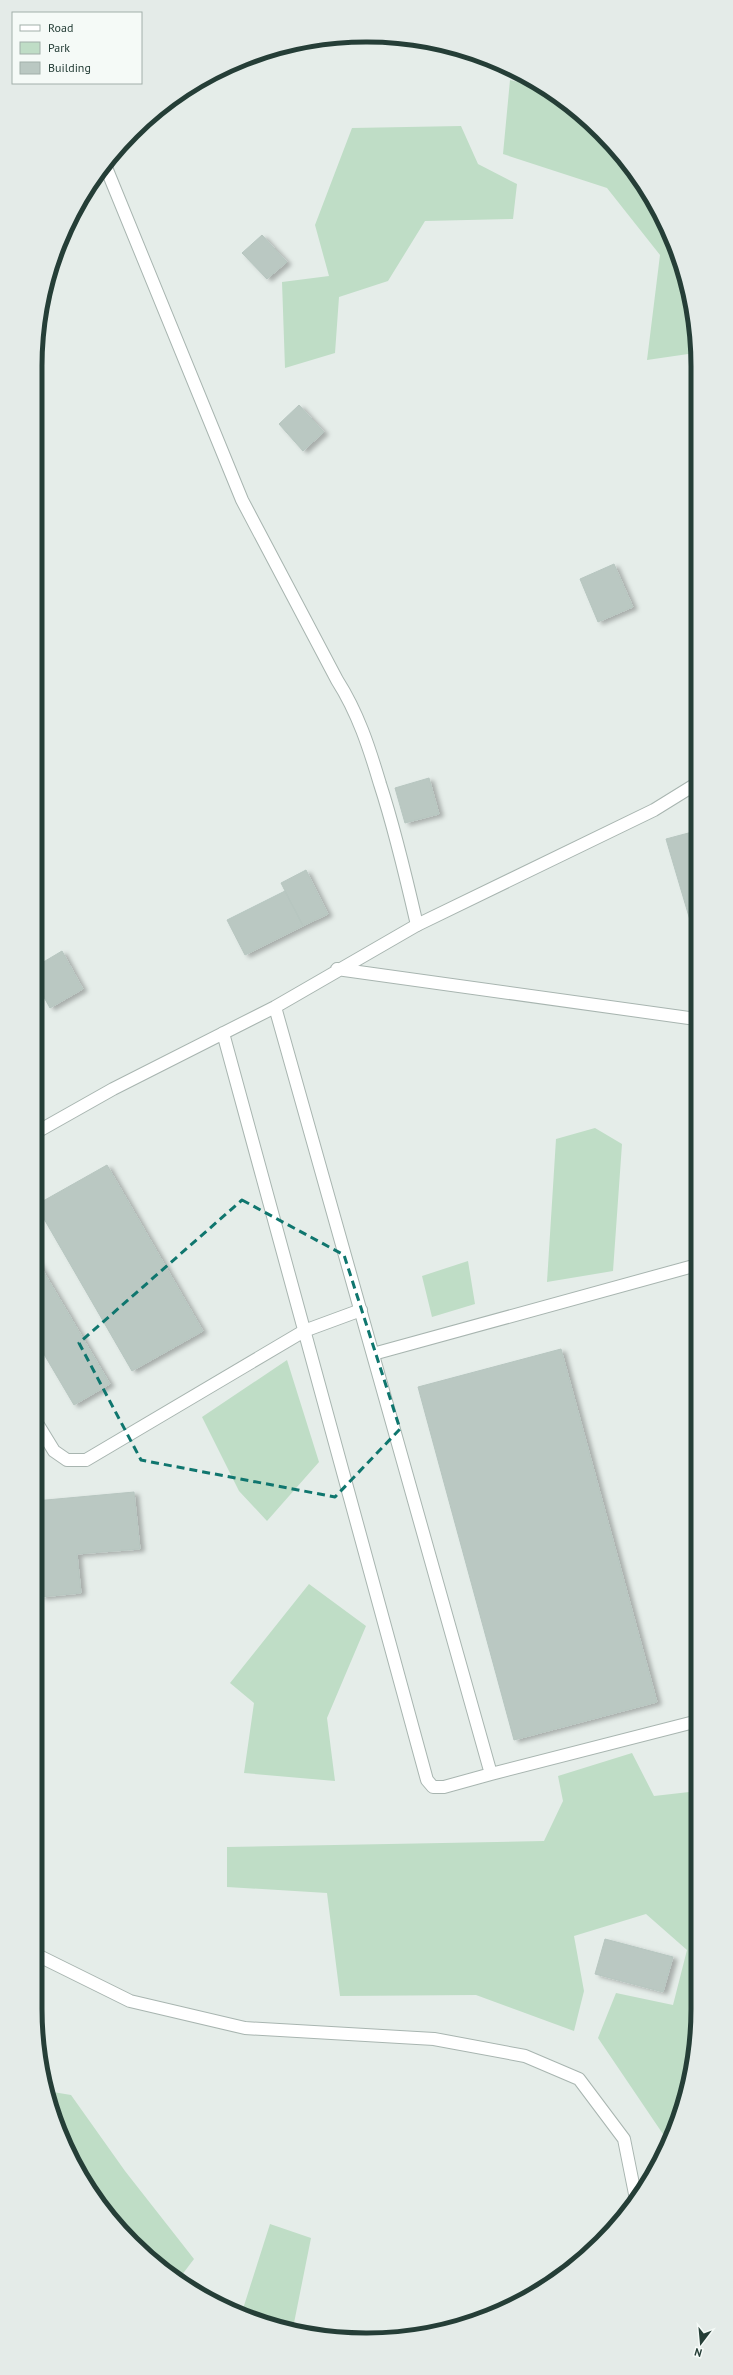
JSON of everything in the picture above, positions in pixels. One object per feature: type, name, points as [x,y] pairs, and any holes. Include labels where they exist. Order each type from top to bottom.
[{"type":"street","points":[[108,171],[242,500],[337,680],[352,704],[363,729],[397,838],[417,925]]},
{"type":"street","points":[[42,1129],[113,1090],[275,1007],[338,969],[417,925],[654,810],[691,787]]},
{"type":"street","points":[[338,969],[691,1018]]},
{"type":"street","points":[[275,1007],[491,1774]]},
{"type":"street","points":[[223,1033],[427,1780],[433,1787],[444,1787],[691,1723]]},
{"type":"street","points":[[373,1354],[691,1267]]},
{"type":"street","points":[[42,1431],[54,1451],[67,1460],[86,1460],[304,1331],[361,1310]]},
{"type":"street","points":[[42,1957],[130,2001],[245,2028],[434,2039],[525,2056],[579,2079],[624,2140],[634,2191]]},
{"type":"highlighted area","points":[[242,1200],[344,1255],[400,1429],[335,1497],[141,1460],[79,1343]]},
{"type":"green space","points":[[510,80],[529,85],[564,109],[596,137],[624,169],[648,204],[658,223],[674,262],[685,303],[690,354],[647,360],[660,255],[607,188],[503,154]]},
{"type":"green space","points":[[461,126],[478,164],[517,184],[513,219],[425,221],[388,281],[339,297],[335,353],[285,368],[282,282],[329,276],[315,225],[352,128]]},
{"type":"green space","points":[[595,1128],[622,1144],[613,1271],[547,1282],[556,1139]]},
{"type":"green space","points":[[468,1261],[475,1304],[432,1317],[422,1276]]},
{"type":"green space","points":[[287,1360],[319,1462],[267,1521],[239,1491],[202,1417]]},
{"type":"green space","points":[[309,1584],[366,1626],[327,1718],[335,1781],[244,1773],[254,1703],[230,1683]]},
{"type":"green space","points":[[632,1753],[654,1796],[691,1792],[690,2030],[685,2072],[674,2113],[665,2136],[598,2038],[616,1993],[673,2005],[687,1950],[646,1914],[574,1936],[584,1991],[574,2031],[476,1995],[340,1996],[327,1893],[227,1887],[227,1847],[544,1841],[563,1801],[558,1776]]},
{"type":"green space","points":[[53,2092],[71,2095],[125,2171],[194,2259],[182,2275],[137,2238],[109,2206],[85,2171],[75,2152],[59,2113]]},
{"type":"green space","points":[[270,2224],[311,2238],[294,2325],[262,2316],[243,2308]]},
{"type":"building","points":[[262,235],[287,262],[267,279],[242,253]]},
{"type":"building","points":[[299,405],[324,432],[303,451],[279,424]]},
{"type":"building","points":[[614,564],[633,607],[598,622],[580,579]]},
{"type":"building","points":[[429,778],[439,814],[405,823],[395,788]]},
{"type":"building","points":[[691,832],[691,923],[666,839]]},
{"type":"building","points":[[306,870],[328,914],[303,926],[281,883]]},
{"type":"building","points":[[285,891],[303,926],[245,955],[227,920]]},
{"type":"building","points":[[62,951],[83,989],[50,1008],[42,994],[42,963]]},
{"type":"building","points":[[107,1165],[203,1331],[132,1371],[42,1215],[42,1202]]},
{"type":"building","points":[[42,1269],[110,1384],[74,1405],[42,1351]]},
{"type":"building","points":[[561,1349],[657,1702],[514,1740],[418,1387]]},
{"type":"building","points":[[134,1492],[140,1549],[77,1554],[81,1593],[42,1597],[42,1500]]},
{"type":"building","points":[[605,1939],[673,1957],[663,1992],[595,1974]]}]
